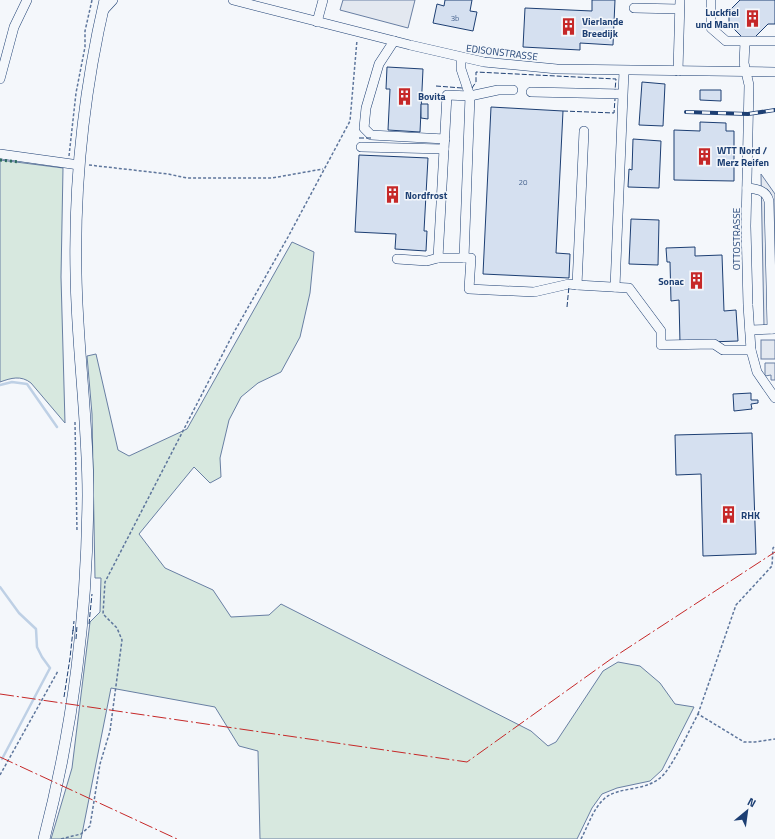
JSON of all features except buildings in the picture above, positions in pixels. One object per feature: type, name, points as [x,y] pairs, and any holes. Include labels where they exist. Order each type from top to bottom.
[{"type":"main road","points":[[45,836],[61,767],[74,693],[85,602],[88,493],[76,275],[74,165],[105,0]]},
{"type":"street","points":[[0,79],[14,28],[27,0]]},
{"type":"street","points":[[102,12],[113,0]]},
{"type":"street","name":"EDISONSTRASSE","points":[[233,0],[462,58],[525,67],[624,71],[775,72]]},
{"type":"street","points":[[316,22],[323,0]]},
{"type":"street","points":[[711,0],[712,28],[726,41],[775,41]]},
{"type":"street","points":[[634,8],[679,5],[678,72]]},
{"type":"street","points":[[394,41],[379,64],[366,108],[364,128],[371,134],[444,139]]},
{"type":"street","name":"OTTOSTRASSE","points":[[745,42],[744,63],[748,85],[746,226],[751,350],[756,370],[775,398]]},
{"type":"street","points":[[462,58],[461,69],[470,96],[464,258]]},
{"type":"street","points":[[614,287],[624,71]]},
{"type":"street","points":[[438,258],[447,95],[470,96],[498,90],[513,90]]},
{"type":"street","points":[[531,92],[622,94]]},
{"type":"street","points":[[577,285],[584,131]]},
{"type":"street","points":[[361,147],[444,149]]},
{"type":"street","points":[[0,154],[74,165]]},
{"type":"street","points":[[747,188],[762,191],[768,196],[769,201],[773,329],[750,330]]},
{"type":"street","points":[[396,259],[426,261],[438,258],[471,258],[469,288],[534,292],[569,284],[629,288],[661,331],[661,345],[714,344],[723,350],[751,350]]},
{"type":"path","points":[[92,0],[85,31],[85,48],[76,93],[74,165],[168,174],[187,178],[272,178],[324,169]]},
{"type":"path","points":[[61,839],[81,834],[90,826],[100,764],[110,731],[122,640],[118,628],[103,614],[105,582],[232,334],[350,121],[358,32]]},
{"type":"path","points":[[75,416],[77,532]]},
{"type":"path","points":[[582,839],[596,809],[605,798],[616,793],[649,785],[665,774],[698,714],[736,604],[772,566],[773,548],[775,546]]},
{"type":"path","points":[[0,775],[58,671]]},
{"type":"path","points":[[698,714],[744,742],[775,739]]},
{"type":"shaded area","points":[[343,0],[415,0],[408,28],[340,10]]},
{"type":"shaded area","points":[[0,160],[63,168],[61,277],[65,423],[27,380],[16,378],[0,382]]},
{"type":"shaded area","points":[[761,174],[775,194],[775,327],[764,327]]},
{"type":"shaded area","points":[[292,242],[314,252],[310,293],[300,337],[281,372],[258,383],[241,397],[229,420],[220,458],[221,477],[210,483],[194,467],[139,534],[165,568],[213,590],[231,617],[269,615],[281,604],[531,731],[548,746],[556,742],[603,671],[618,662],[640,666],[660,683],[675,704],[694,707],[662,770],[650,781],[617,788],[602,794],[592,808],[577,839],[260,839],[258,751],[239,746],[215,707],[111,688],[81,839],[51,839],[72,768],[90,622],[100,612],[101,578],[95,578],[92,414],[87,356],[96,354],[118,450],[129,456],[187,429]]},
{"type":"shaded area","points":[[761,340],[775,340],[775,359],[761,359]]},
{"type":"shaded area","points":[[765,363],[775,363],[775,380],[771,380],[771,375],[765,376]]},
{"type":"waterway","points":[[0,385],[12,382],[27,384],[57,427]]},
{"type":"waterway","points":[[0,587],[19,613],[36,629],[37,647],[50,668],[2,759]]},
{"type":"railway","points":[[686,112],[748,114],[775,110]]},
{"type":"hedge","points":[[0,160],[19,162]]},
{"type":"fence","points":[[472,88],[476,82],[476,72],[616,79],[615,90]]},
{"type":"fence","points":[[436,86],[462,88]]},
{"type":"fence","points":[[563,111],[614,113],[615,99]]},
{"type":"fence","points":[[359,138],[371,138]]},
{"type":"fence","points":[[567,307],[569,286]]},
{"type":"fence","points":[[89,624],[92,594]]},
{"type":"fence","points":[[73,631],[74,621]]},
{"type":"fence","points":[[76,639],[77,626]]},
{"type":"fence","points":[[64,697],[73,630]]},
{"type":"power","points":[[0,694],[467,762],[611,659],[775,552]]},
{"type":"power","points":[[0,757],[177,839]]},
{"type":"place","name":"Luckfiel und Mann","points":[[752,18]]},
{"type":"place","name":"Vierlande Breedijk","points":[[569,27]]},
{"type":"place","name":"Bovita","points":[[405,96]]},
{"type":"place","name":"WTT Nord / Merz Reifen","points":[[704,156]]},
{"type":"place","name":"Nordfrost","points":[[392,195]]},
{"type":"place","name":"Sonac","points":[[697,281]]},
{"type":"place","name":"RHK","points":[[728,515]]}]
